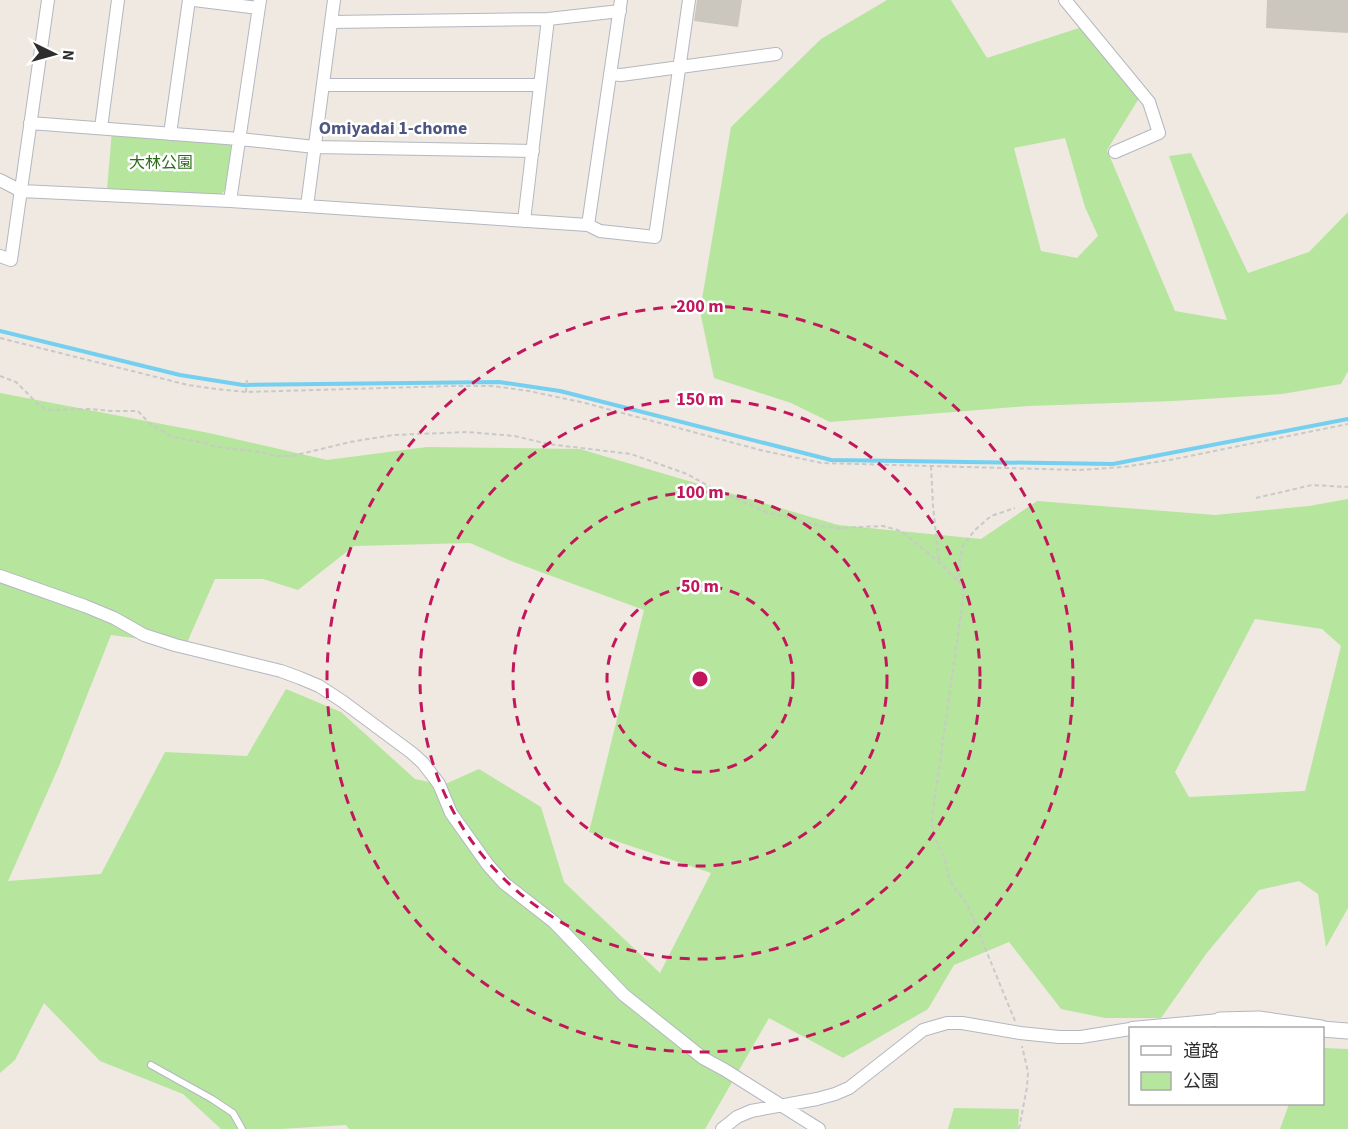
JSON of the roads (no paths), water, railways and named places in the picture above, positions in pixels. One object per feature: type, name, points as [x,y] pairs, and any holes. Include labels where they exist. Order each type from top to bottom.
[{"type":"street","points":[[0,256],[11,260],[48,0]]},
{"type":"street","points":[[101,128],[118,0]]},
{"type":"street","points":[[170,134],[189,0]]},
{"type":"street","points":[[194,0],[259,4],[231,201]]},
{"type":"street","points":[[307,206],[334,0]]},
{"type":"street","points":[[0,180],[21,191],[231,201],[588,225],[600,231],[655,237],[689,0]]},
{"type":"street","points":[[1065,0],[1149,102],[1159,133],[1115,152]]},
{"type":"street","points":[[331,22],[548,19],[621,5],[588,225]]},
{"type":"street","points":[[525,221],[548,19]]},
{"type":"street","points":[[610,74],[621,75],[776,54]]},
{"type":"street","points":[[323,85],[540,86]]},
{"type":"street","points":[[30,123],[315,147],[533,150]]},
{"type":"street","points":[[0,576],[85,606],[144,634],[175,645],[281,671],[319,686],[342,701],[412,753],[423,764],[440,784],[451,813],[488,865],[504,883],[554,922],[624,996],[703,1058],[819,1129]]},
{"type":"street","points":[[1151,1027],[1220,1020],[1259,1019],[1309,1027]]},
{"type":"street","points":[[722,1129],[737,1117],[751,1111],[835,1094],[849,1088],[923,1030],[947,1023],[962,1023],[1059,1037],[1081,1037],[1129,1029]]},
{"type":"street","points":[[1324,1029],[1348,1031]]},
{"type":"lane","points":[[151,1065],[233,1113],[242,1129]]},
{"type":"waterway","points":[[0,331],[180,375],[243,385],[499,382],[560,391],[831,460],[1113,464],[1348,419]]},
{"type":"district","name":"Omiyadai 1-chome","points":[[393,128]]},
{"type":"park label","name":"大林公園","points":[[161,163]]}]
